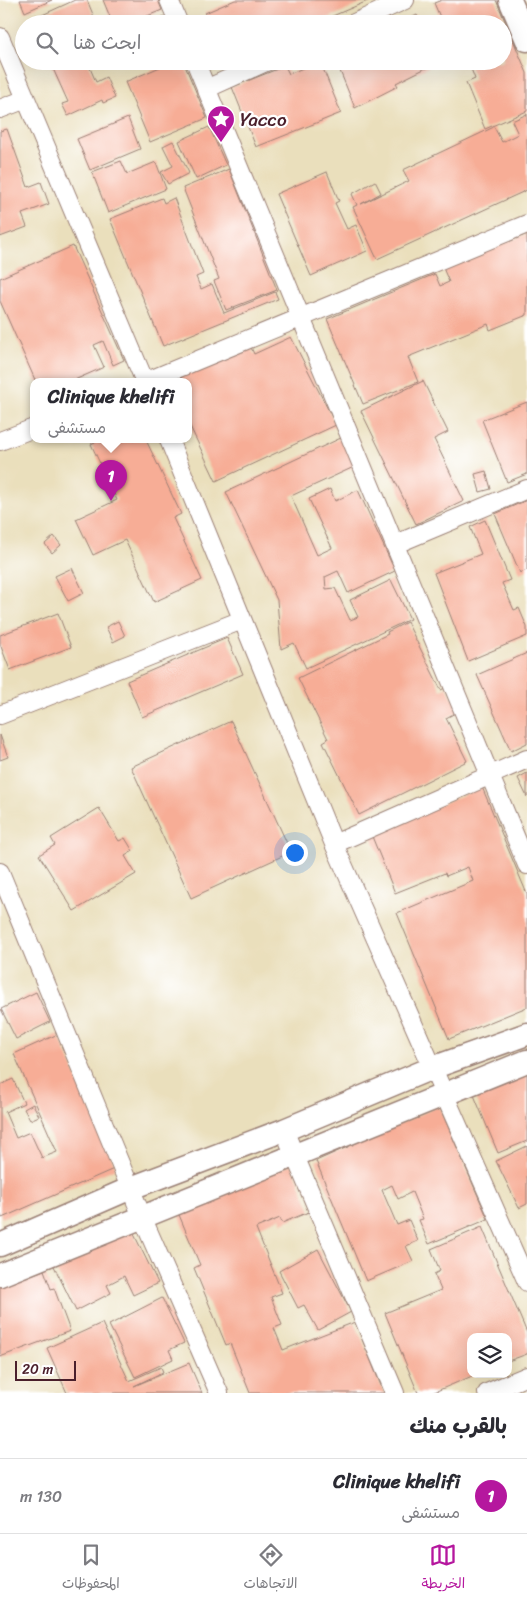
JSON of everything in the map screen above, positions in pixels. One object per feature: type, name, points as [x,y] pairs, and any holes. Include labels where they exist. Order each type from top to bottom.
[{"type":"street","points":[[170,0],[176,15]]},
{"type":"street","points":[[372,15],[405,0]]},
{"type":"street","points":[[510,0],[527,40]]},
{"type":"street","points":[[0,37],[143,378]]},
{"type":"street","points":[[199,70],[396,544],[527,865]]},
{"type":"street","points":[[206,89],[248,70]]},
{"type":"street","points":[[0,109],[26,99]]},
{"type":"street","points":[[155,378],[527,224]]},
{"type":"street","points":[[0,441],[30,430]]},
{"type":"street","points":[[170,443],[334,844],[432,1068],[446,1094],[527,1282]]},
{"type":"street","points":[[396,544],[527,490]]},
{"type":"street","points":[[0,715],[242,620]]},
{"type":"street","points":[[334,844],[527,758]]},
{"type":"street","points":[[0,872],[143,1219],[219,1393]]},
{"type":"street","points":[[0,1245],[131,1188],[284,1130],[432,1068],[527,1034]]},
{"type":"street","points":[[1,1271],[143,1219],[296,1154],[527,1061]]},
{"type":"street","points":[[284,1130],[296,1154],[395,1393]]},
{"type":"street","points":[[487,1393],[527,1376]]},
{"type":"building","points":[[20,0],[52,0],[25,12]]},
{"type":"building","points":[[75,0],[87,0],[93,15],[42,15]]},
{"type":"building","points":[[103,0],[158,0],[162,10],[150,15],[109,15]]},
{"type":"building","points":[[235,0],[370,0],[335,15],[206,15],[205,13]]},
{"type":"building","points":[[442,0],[496,0],[502,15],[439,15],[434,3]]},
{"type":"building","points":[[512,38],[527,73],[527,111],[485,129],[466,83],[475,79],[472,70],[512,70]]},
{"type":"building","points":[[54,70],[91,70],[96,82],[106,77],[115,98],[103,103],[102,100],[68,116],[62,104],[68,102]]},
{"type":"building","points":[[153,70],[187,70],[207,118],[150,142],[125,82]]},
{"type":"building","points":[[275,70],[287,70],[289,74],[298,70],[324,70],[341,113],[256,147],[232,87]]},
{"type":"building","points":[[340,70],[422,70],[396,83],[398,86],[355,108]]},
{"type":"building","points":[[527,114],[527,190],[377,259],[353,207],[357,205],[352,194],[375,181],[381,193],[361,204],[409,181],[403,170],[494,127],[502,142],[518,134],[512,121]]},
{"type":"building","points":[[128,118],[140,149],[90,170],[77,139]]},
{"type":"building","points":[[209,127],[226,165],[196,179],[179,141]]},
{"type":"building","points":[[7,129],[28,187],[41,182],[49,204],[22,214],[27,227],[0,237],[0,131]]},
{"type":"building","points":[[173,141],[189,173],[168,184],[161,172],[173,166],[163,146]]},
{"type":"building","points":[[121,161],[127,174],[156,162],[166,189],[108,213],[92,172]]},
{"type":"building","points":[[229,169],[277,290],[226,310],[214,281],[219,279],[183,188]]},
{"type":"building","points":[[327,172],[339,201],[335,203],[347,229],[356,225],[367,251],[311,276],[276,194]]},
{"type":"building","points":[[162,198],[164,203],[174,198],[203,274],[196,277],[201,289],[212,284],[224,313],[275,292],[278,299],[163,346],[110,219]]},
{"type":"building","points":[[527,234],[527,315],[490,330],[488,324],[408,357],[418,382],[363,404],[327,319],[435,274],[440,286],[449,282],[443,268]]},
{"type":"building","points":[[73,246],[124,360],[113,365],[103,341],[94,345],[104,367],[79,378],[34,378],[0,301],[0,278]]},
{"type":"building","points":[[291,337],[336,425],[216,481],[192,430],[192,378],[181,378],[180,375],[249,343],[254,354]]},
{"type":"building","points":[[423,381],[448,432],[434,439],[464,501],[416,524],[361,411]]},
{"type":"building","points":[[527,402],[527,474],[507,482],[482,420]]},
{"type":"building","points":[[343,437],[356,466],[291,496],[317,555],[332,548],[309,499],[330,489],[335,501],[358,490],[395,571],[348,593],[338,571],[325,577],[326,589],[335,588],[350,620],[358,617],[350,600],[391,580],[410,619],[306,668],[294,643],[281,649],[277,600],[226,492]]},
{"type":"building","points":[[147,443],[181,514],[173,518],[202,580],[154,602],[125,540],[93,555],[76,519],[117,500],[91,444]]},
{"type":"building","points":[[486,471],[491,489],[480,492],[475,474]]},
{"type":"building","points":[[527,500],[527,570],[520,573],[495,514]]},
{"type":"building","points":[[485,520],[510,580],[502,583],[514,610],[519,608],[527,627],[527,636],[468,661],[434,573],[481,554],[470,527]]},
{"type":"building","points":[[54,536],[61,545],[52,553],[45,544]]},
{"type":"building","points":[[72,568],[84,593],[68,601],[55,576]]},
{"type":"building","points":[[58,613],[71,647],[10,670],[0,644],[0,635]]},
{"type":"building","points":[[118,621],[125,636],[113,642],[106,627]]},
{"type":"building","points":[[407,622],[441,690],[447,687],[459,711],[446,718],[467,761],[359,815],[323,742],[328,739],[298,678],[388,634],[387,632]]},
{"type":"building","points":[[227,638],[243,674],[142,717],[127,681]]},
{"type":"building","points":[[527,653],[527,743],[511,751],[477,675]]},
{"type":"building","points":[[231,721],[291,852],[191,898],[131,767]]},
{"type":"building","points":[[0,735],[8,757],[0,760]]},
{"type":"building","points":[[527,773],[527,797],[518,778]]},
{"type":"building","points":[[482,787],[527,894],[527,1007],[449,1039],[397,913],[473,881],[468,867],[446,876],[445,873],[395,893],[371,834]]},
{"type":"building","points":[[99,808],[119,841],[125,838],[133,851],[125,856],[136,874],[74,911],[39,855],[55,845],[51,838]]},
{"type":"building","points":[[36,992],[50,1022],[16,1039],[1,1009]]},
{"type":"building","points":[[58,1034],[116,1168],[2,1218],[0,1213],[0,1085],[13,1079],[24,1103],[5,1112],[16,1138],[30,1132],[42,1158],[57,1152],[14,1054]]},
{"type":"building","points":[[527,1065],[527,1141],[498,1153],[471,1088]]},
{"type":"building","points":[[33,1104],[39,1116],[30,1120],[24,1109]]},
{"type":"building","points":[[439,1106],[488,1219],[429,1244],[419,1220],[423,1219],[412,1192],[398,1199],[392,1185],[382,1190],[397,1225],[409,1220],[418,1241],[406,1246],[413,1261],[366,1281],[316,1161]]},
{"type":"building","points":[[527,1146],[527,1204],[519,1208],[496,1161]]},
{"type":"building","points":[[292,1164],[311,1211],[282,1223],[280,1218],[256,1228],[282,1293],[271,1297],[282,1325],[274,1328],[283,1350],[355,1322],[384,1393],[250,1393],[230,1343],[226,1345],[194,1268],[200,1265],[177,1210]]},
{"type":"building","points":[[130,1226],[158,1283],[133,1295],[124,1276],[107,1285],[111,1293],[76,1311],[54,1266]]},
{"type":"building","points":[[482,1227],[527,1333],[527,1354],[512,1360],[512,1333],[467,1333],[468,1378],[432,1393],[418,1393],[385,1313],[441,1290],[434,1274],[440,1271],[431,1249]]},
{"type":"building","points":[[318,1249],[351,1312],[318,1330],[304,1305],[298,1308],[279,1271]]},
{"type":"building","points":[[44,1270],[51,1289],[54,1288],[70,1331],[0,1357],[0,1287]]},
{"type":"building","points":[[162,1298],[184,1343],[169,1350],[173,1359],[135,1377],[109,1325]]},
{"type":"building","points":[[102,1323],[129,1381],[161,1367],[163,1372],[134,1386],[189,1363],[202,1393],[67,1393],[47,1348]]},
{"type":"place","name":"Yacco","points":[[221,143]]},
{"type":"place","name":"Clinique khelifi","points":[[111,501]]}]
